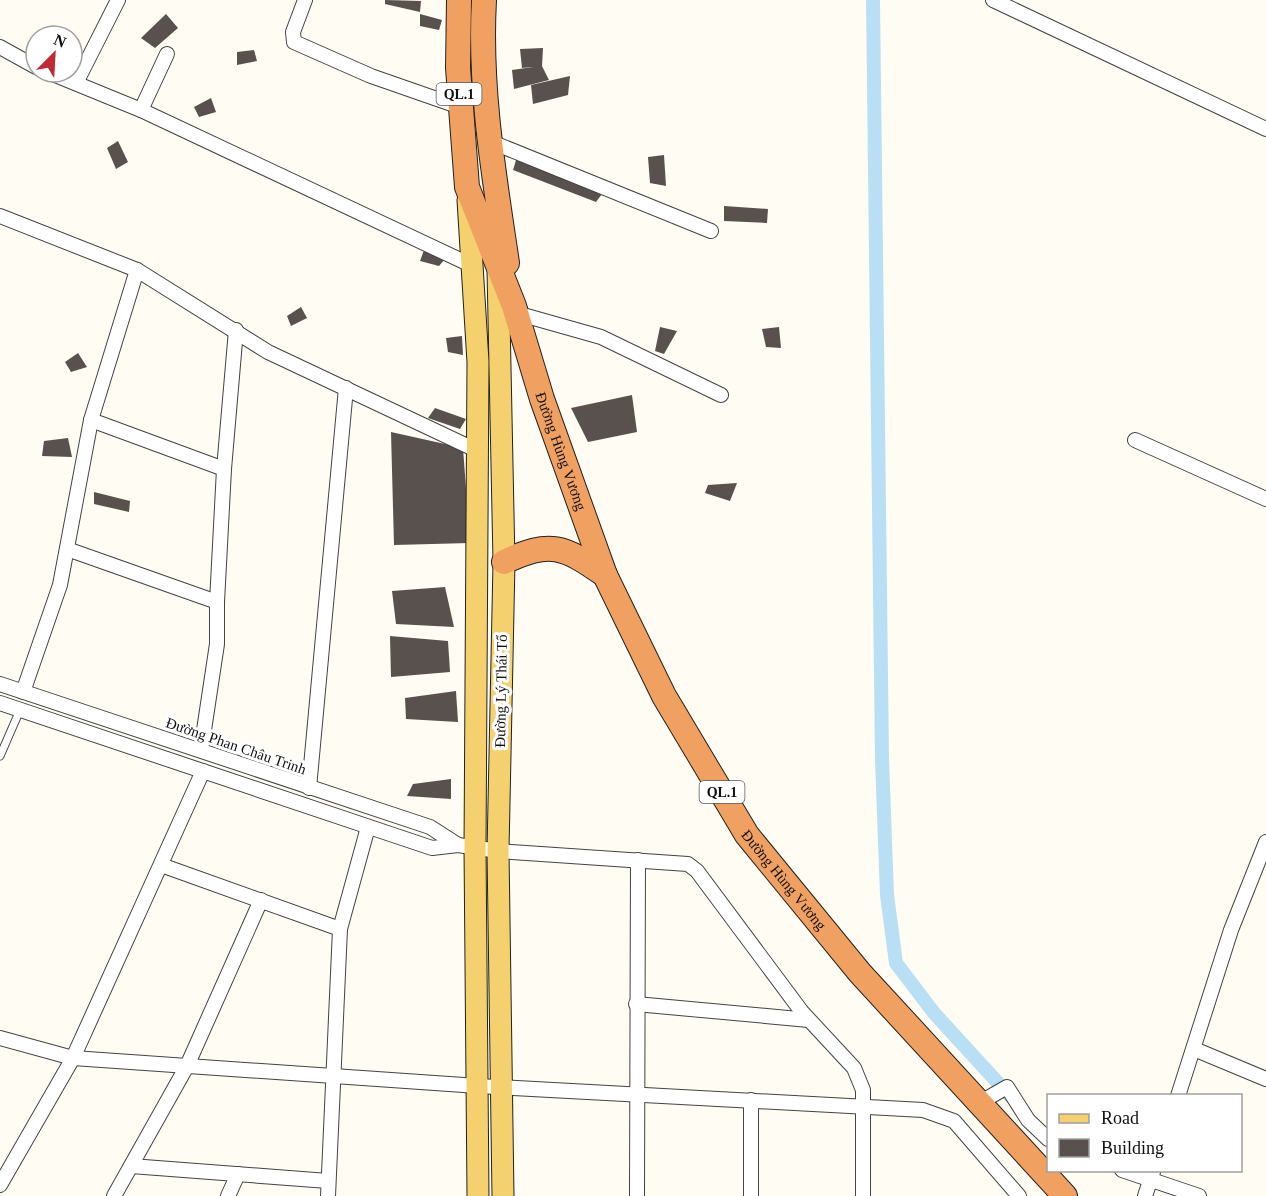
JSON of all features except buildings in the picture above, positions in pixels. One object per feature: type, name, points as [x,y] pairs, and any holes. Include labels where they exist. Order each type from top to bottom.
[{"type":"highway","name":"Đường Hùng Vương","points":[[459,0],[460,107],[467,188],[515,310],[542,399],[604,575],[664,696],[747,835],[860,973],[987,1097],[1065,1196]]},
{"type":"highway","name":"Đường Hùng Vương","points":[[484,0],[482,70],[489,141],[515,310]]},
{"type":"highway","points":[[504,562],[531,549],[547,547],[577,558],[604,575]]},
{"type":"main road","name":"Đường Lý Thái Tổ","points":[[495,187],[504,562],[498,851],[503,1196]]},
{"type":"main road","name":"Đường Lý Thái Tổ","points":[[467,188],[478,362],[476,450],[478,530],[467,847],[478,1086],[478,1196]]},
{"type":"main road","points":[[478,530],[503,531]]},
{"type":"street","points":[[84,67],[118,0]]},
{"type":"street","points":[[305,0],[292,32],[294,42],[370,75],[460,107]]},
{"type":"street","points":[[993,0],[1266,129]]},
{"type":"street","points":[[0,47],[24,60]]},
{"type":"street","points":[[141,110],[166,54]]},
{"type":"street","points":[[78,84],[141,110],[473,266]]},
{"type":"street","points":[[489,141],[711,231]]},
{"type":"street","points":[[0,216],[137,270],[268,352],[476,450]]},
{"type":"street","points":[[23,692],[60,585],[91,420],[137,270]]},
{"type":"street","points":[[515,310],[600,337],[721,395]]},
{"type":"street","points":[[201,750],[218,644],[217,602],[224,469],[236,330]]},
{"type":"street","points":[[309,789],[346,388]]},
{"type":"street","points":[[91,420],[224,469]]},
{"type":"street","points":[[1135,440],[1266,499]]},
{"type":"street","points":[[67,549],[217,602]]},
{"type":"street","name":"Đường Phan Châu Trinh","points":[[0,684],[201,750],[309,789],[430,827],[467,847]]},
{"type":"street","name":"Đường Phan Châu Trinh","points":[[0,703],[432,848],[467,847],[498,851],[675,861],[688,864],[697,871],[809,1020],[854,1068],[861,1084],[862,1196]]},
{"type":"street","points":[[112,741],[117,723]]},
{"type":"street","points":[[0,1185],[73,1058],[203,771]]},
{"type":"street","points":[[328,1196],[340,929],[368,827]]},
{"type":"street","points":[[1178,1094],[1231,930],[1266,842]]},
{"type":"street","points":[[637,1196],[638,860]]},
{"type":"street","points":[[161,865],[340,929]]},
{"type":"street","points":[[114,1196],[187,1066],[261,900]]},
{"type":"street","points":[[636,1004],[809,1020]]},
{"type":"street","points":[[0,1038],[73,1058],[478,1086],[501,1085],[923,1110],[954,1121],[1019,1196]]},
{"type":"street","points":[[1194,1049],[1266,1079]]},
{"type":"street","points":[[987,1097],[1005,1086],[1008,1088],[1028,1119],[1047,1137]]},
{"type":"street","points":[[750,1100],[751,1196]]},
{"type":"street","points":[[131,1166],[328,1181]]},
{"type":"street","points":[[1134,1172],[1152,1175],[1199,1196]]},
{"type":"street","points":[[228,1196],[238,1174]]},
{"type":"street","points":[[1145,1196],[1152,1175]]},
{"type":"lane","points":[[0,756],[20,710]]},
{"type":"waterway","points":[[873,0],[882,759],[887,895],[896,963],[934,1013],[1010,1096]]}]
